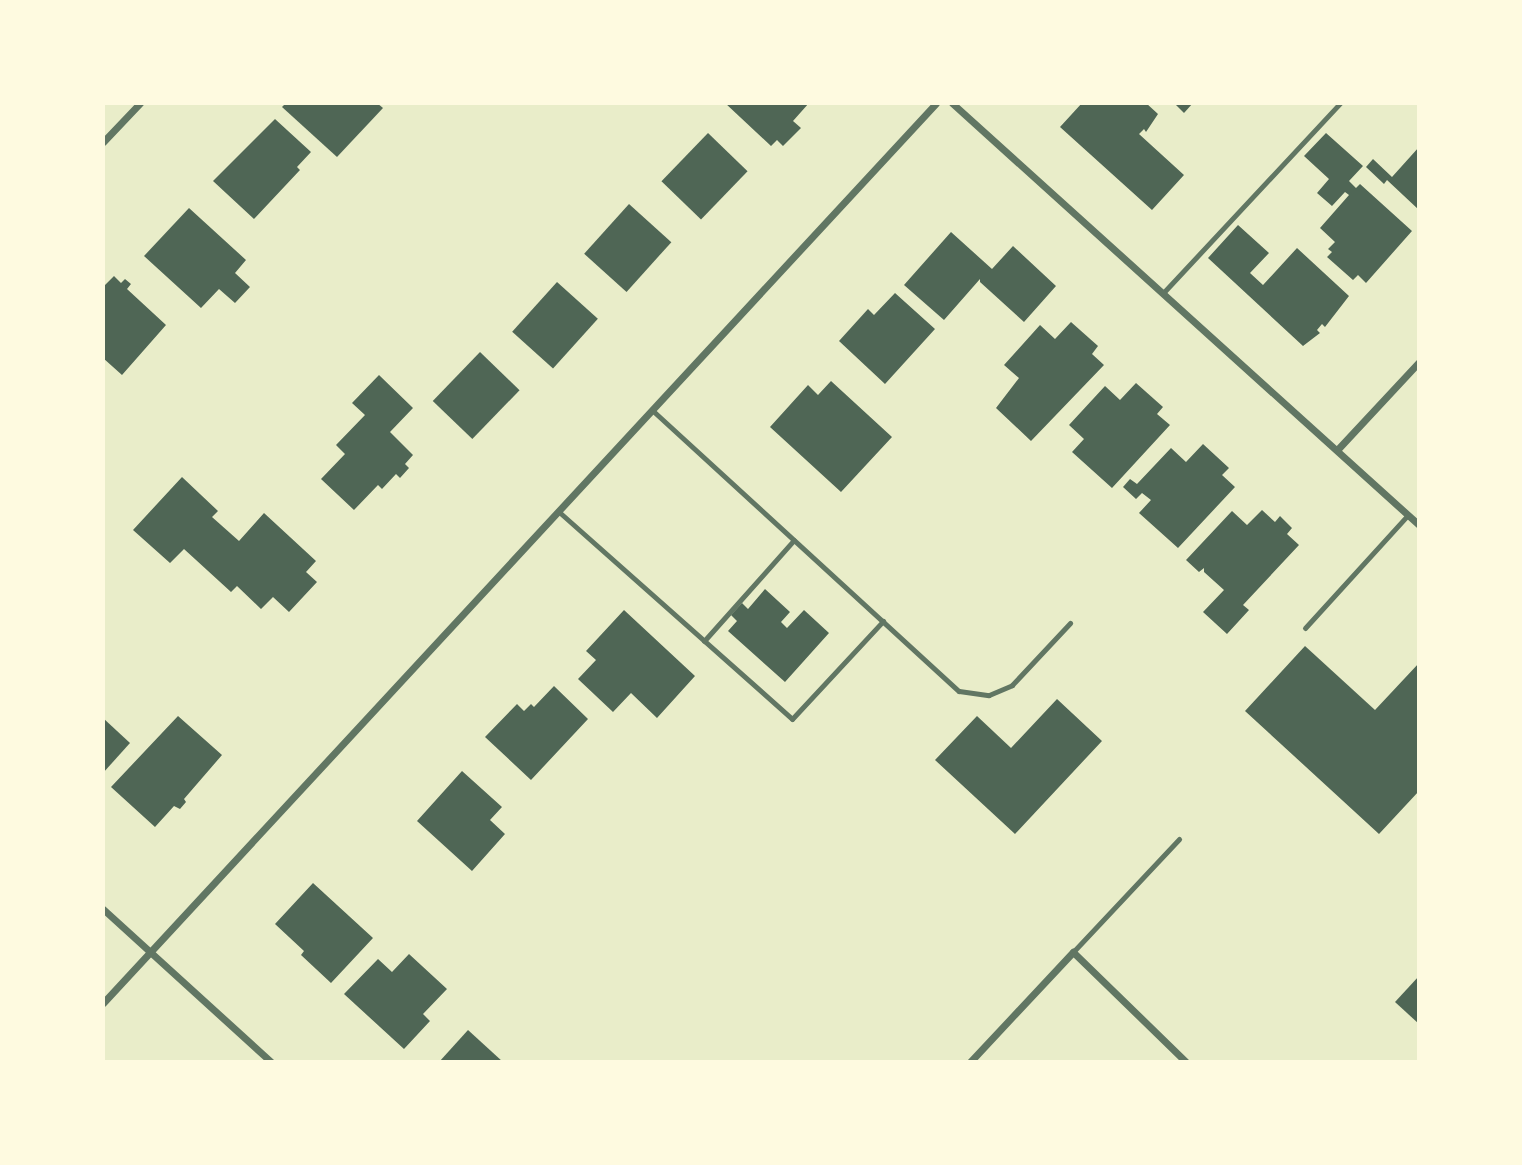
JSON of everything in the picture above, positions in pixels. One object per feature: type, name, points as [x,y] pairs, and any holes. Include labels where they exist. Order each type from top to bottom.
[{"type":"street","points":[[103,142],[140,103]]},
{"type":"street","points":[[103,1003],[936,103]]},
{"type":"street","points":[[952,103],[1419,525]]},
{"type":"street","points":[[1337,450],[1419,362]]},
{"type":"street","points":[[103,909],[271,1062]]},
{"type":"street","points":[[970,1062],[1073,952],[1186,1062]]},
{"type":"lane","points":[[1163,293],[1340,103]]},
{"type":"lane","points":[[652,410],[959,691],[989,695],[1013,685],[1070,623]]},
{"type":"lane","points":[[558,511],[792,719],[883,621]]},
{"type":"lane","points":[[1305,628],[1408,516]]},
{"type":"lane","points":[[704,641],[794,540]]},
{"type":"lane","points":[[1073,952],[1179,839]]},
{"type":"building","points":[[286,103],[377,103],[383,108],[337,157],[282,107]]},
{"type":"building","points":[[725,103],[809,103],[793,121],[801,128],[783,146],[777,140],[771,146]]},
{"type":"building","points":[[1082,103],[1146,103],[1158,114],[1146,132],[1144,129],[1139,134],[1184,175],[1152,210],[1060,127]]},
{"type":"building","points":[[1174,103],[1193,103],[1184,113]]},
{"type":"building","points":[[275,119],[311,152],[297,167],[300,170],[254,219],[213,181]]},
{"type":"building","points":[[708,133],[748,171],[701,219],[661,181]]},
{"type":"building","points":[[1326,133],[1363,166],[1349,181],[1356,188],[1360,184],[1412,231],[1366,283],[1358,275],[1353,280],[1327,257],[1332,252],[1328,249],[1335,242],[1320,228],[1349,195],[1345,192],[1332,206],[1317,193],[1329,179],[1304,156]]},
{"type":"building","points":[[1419,147],[1419,210],[1387,180],[1384,184],[1366,167],[1373,159],[1392,177]]},
{"type":"building","points":[[629,204],[671,242],[627,292],[584,254]]},
{"type":"building","points":[[189,208],[246,260],[235,273],[250,287],[235,303],[219,289],[201,308],[144,256]]},
{"type":"building","points":[[1238,225],[1269,253],[1250,273],[1263,285],[1297,248],[1349,296],[1325,327],[1322,324],[1317,330],[1320,333],[1303,346],[1208,258]]},
{"type":"building","points":[[951,232],[992,269],[1013,246],[1056,286],[1024,322],[980,282],[980,279],[944,320],[904,285]]},
{"type":"building","points":[[114,276],[121,283],[125,279],[131,284],[127,289],[166,325],[122,375],[103,358],[103,287]]},
{"type":"building","points":[[557,282],[598,319],[553,369],[512,332]]},
{"type":"building","points":[[895,293],[935,329],[885,384],[839,341],[868,309],[874,315]]},
{"type":"building","points":[[1071,322],[1098,346],[1092,354],[1104,365],[1031,441],[996,408],[1019,378],[1004,365],[1040,325],[1055,339]]},
{"type":"building","points":[[480,352],[520,390],[472,439],[433,401]]},
{"type":"building","points":[[379,375],[413,408],[390,432],[413,455],[405,464],[409,468],[400,478],[396,474],[382,489],[378,485],[354,510],[321,479],[345,454],[336,445],[365,415],[352,403]]},
{"type":"building","points":[[831,381],[892,437],[841,492],[770,427],[808,385],[818,395]]},
{"type":"building","points":[[1136,383],[1163,407],[1157,414],[1170,425],[1112,488],[1072,452],[1084,439],[1069,425],[1105,386],[1120,400]]},
{"type":"building","points":[[1203,444],[1229,468],[1222,475],[1235,487],[1178,548],[1139,513],[1151,500],[1142,493],[1136,499],[1123,487],[1130,479],[1137,484],[1171,448],[1186,462]]},
{"type":"building","points":[[182,477],[218,511],[212,517],[239,541],[264,513],[316,561],[306,572],[317,582],[289,612],[273,597],[261,609],[237,586],[231,592],[184,549],[170,563],[133,530]]},
{"type":"building","points":[[1262,510],[1275,522],[1280,516],[1292,528],[1287,534],[1299,545],[1243,605],[1249,610],[1227,634],[1203,612],[1224,590],[1204,572],[1204,568],[1199,572],[1186,560],[1232,511],[1247,525]]},
{"type":"building","points":[[765,589],[790,612],[781,622],[787,628],[804,610],[829,633],[785,682],[728,631],[737,621],[731,615],[742,603],[748,609]]},
{"type":"building","points":[[624,610],[695,676],[657,718],[631,693],[613,712],[578,679],[596,660],[586,651]]},
{"type":"building","points":[[1305,646],[1375,710],[1419,663],[1419,791],[1379,834],[1245,711]]},
{"type":"building","points":[[554,686],[588,719],[531,780],[485,737],[517,704],[524,711],[531,704],[534,707]]},
{"type":"building","points":[[1057,699],[1102,741],[1015,834],[935,760],[977,716],[1011,748]]},
{"type":"building","points":[[178,716],[222,755],[184,799],[186,802],[180,809],[174,806],[155,827],[111,787]]},
{"type":"building","points":[[103,718],[130,743],[103,773]]},
{"type":"building","points":[[462,771],[502,807],[490,820],[505,834],[472,871],[417,821]]},
{"type":"building","points":[[313,883],[373,938],[331,983],[301,955],[304,951],[275,924]]},
{"type":"building","points":[[409,954],[447,989],[423,1014],[430,1021],[404,1049],[344,994],[378,959],[392,972]]},
{"type":"building","points":[[1419,976],[1419,1024],[1395,1002]]},
{"type":"building","points":[[468,1030],[503,1062],[439,1062]]}]
